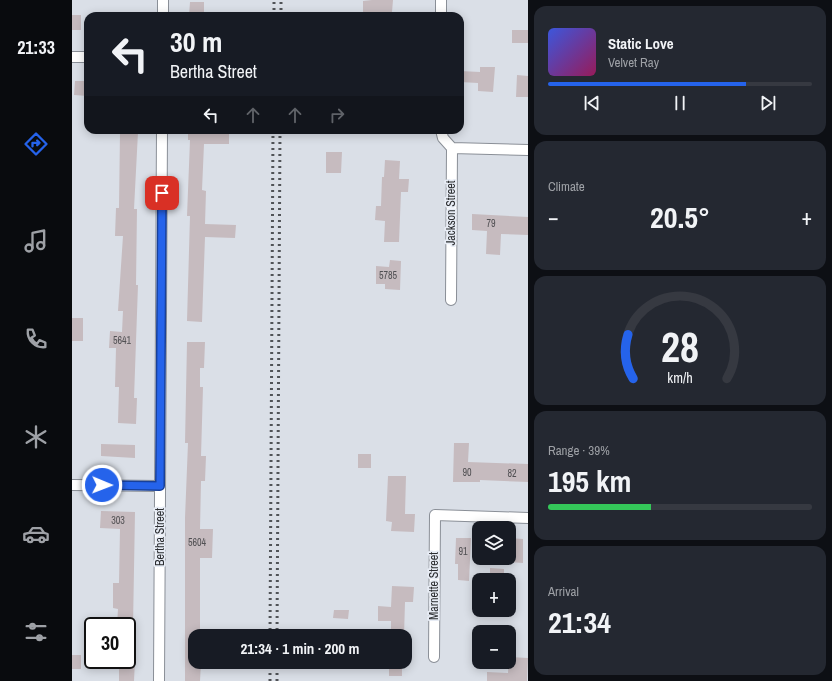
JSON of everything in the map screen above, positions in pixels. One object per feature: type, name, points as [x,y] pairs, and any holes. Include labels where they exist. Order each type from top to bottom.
[{"type":"street","points":[[163,0],[163,12]]},
{"type":"street","points":[[441,0],[441,12]]},
{"type":"street","points":[[72,57],[84,57]]},
{"type":"street","name":"Bertha Street","points":[[159,681],[162,134]]},
{"type":"street","points":[[442,134],[443,138],[452,148],[528,150]]},
{"type":"street","name":"Jackson Street","points":[[451,300],[452,148]]},
{"type":"street","points":[[72,485],[160,486]]},
{"type":"street","name":"Marnette Street","points":[[434,657],[435,515],[528,518]]},
{"type":"building","points":[[393,0],[392,12],[363,12],[363,1]]},
{"type":"building","points":[[190,2],[204,2],[204,12],[189,12]]},
{"type":"building","points":[[72,15],[81,15],[81,30],[72,30]]},
{"type":"building","points":[[512,30],[528,30],[528,43],[512,43]]},
{"type":"building","points":[[480,67],[495,67],[493,92],[478,91],[478,83],[464,82],[464,71],[480,72]]},
{"type":"building","points":[[517,75],[528,76],[528,97],[516,97]]},
{"type":"building","points":[[75,81],[84,81],[84,96],[74,95]]},
{"type":"building","points":[[120,134],[138,134],[134,209],[137,209],[136,285],[138,285],[134,398],[137,398],[136,424],[118,423],[119,387],[115,387],[116,348],[109,348],[110,331],[122,332],[123,311],[118,311],[123,236],[115,236],[116,208],[119,208]]},
{"type":"building","points":[[188,134],[229,134],[229,144],[204,144],[202,190],[206,191],[205,224],[236,225],[235,238],[205,237],[202,322],[187,321],[190,216],[187,216],[190,140],[188,140]]},
{"type":"building","points":[[326,152],[342,152],[341,173],[326,173]]},
{"type":"building","points":[[385,160],[400,161],[399,179],[409,179],[408,192],[401,192],[399,242],[384,242],[385,221],[375,220],[376,206],[381,206],[382,177],[384,177]]},
{"type":"building","points":[[472,214],[528,217],[528,235],[501,234],[500,255],[486,254],[487,231],[472,230]]},
{"type":"building","points":[[390,260],[401,261],[400,290],[385,289],[385,284],[376,284],[376,266],[389,267]]},
{"type":"building","points":[[72,318],[83,318],[83,341],[72,341]]},
{"type":"building","points":[[187,342],[205,342],[204,368],[200,368],[200,387],[203,387],[201,456],[206,456],[205,481],[201,481],[200,529],[213,529],[212,558],[200,558],[200,629],[188,629],[188,669],[201,669],[200,681],[185,681],[185,518],[188,443],[185,443]]},
{"type":"building","points":[[454,443],[469,443],[468,462],[528,464],[528,482],[480,480],[480,482],[453,482]]},
{"type":"building","points":[[101,444],[135,445],[135,458],[101,456]]},
{"type":"building","points":[[358,454],[371,454],[371,468],[358,468]]},
{"type":"building","points":[[388,476],[406,476],[405,514],[415,514],[414,532],[391,531],[392,522],[386,521]]},
{"type":"building","points":[[101,511],[135,512],[133,617],[118,617],[118,609],[113,608],[113,583],[119,583],[120,529],[100,528]]},
{"type":"building","points":[[456,538],[471,538],[469,581],[458,580],[458,564],[455,564]]},
{"type":"building","points":[[516,538],[523,539],[523,563],[516,562]]},
{"type":"building","points":[[490,568],[504,569],[504,573],[490,573]]},
{"type":"building","points":[[392,586],[414,587],[413,602],[405,602],[404,629],[391,629],[391,621],[378,621],[378,606],[391,607]]},
{"type":"building","points":[[334,610],[349,610],[348,619],[333,618]]},
{"type":"building","points":[[72,655],[81,655],[81,669],[72,669]]},
{"type":"building","points":[[516,657],[528,658],[527,681],[487,681],[487,672],[508,673],[508,669],[516,669]]},
{"type":"building","points":[[119,669],[135,669],[134,681],[119,681]]},
{"type":"building","points":[[389,669],[402,669],[402,676],[389,676]]},
{"type":"railway","points":[[274,0],[274,12]]},
{"type":"railway","points":[[281,0],[281,12]]},
{"type":"railway","points":[[270,629],[273,134]]},
{"type":"railway","points":[[277,629],[280,134]]},
{"type":"railway","points":[[270,669],[270,681]]},
{"type":"railway","points":[[277,669],[277,681]]},
{"type":"route","points":[[102,485],[160,486],[162,193]]}]
